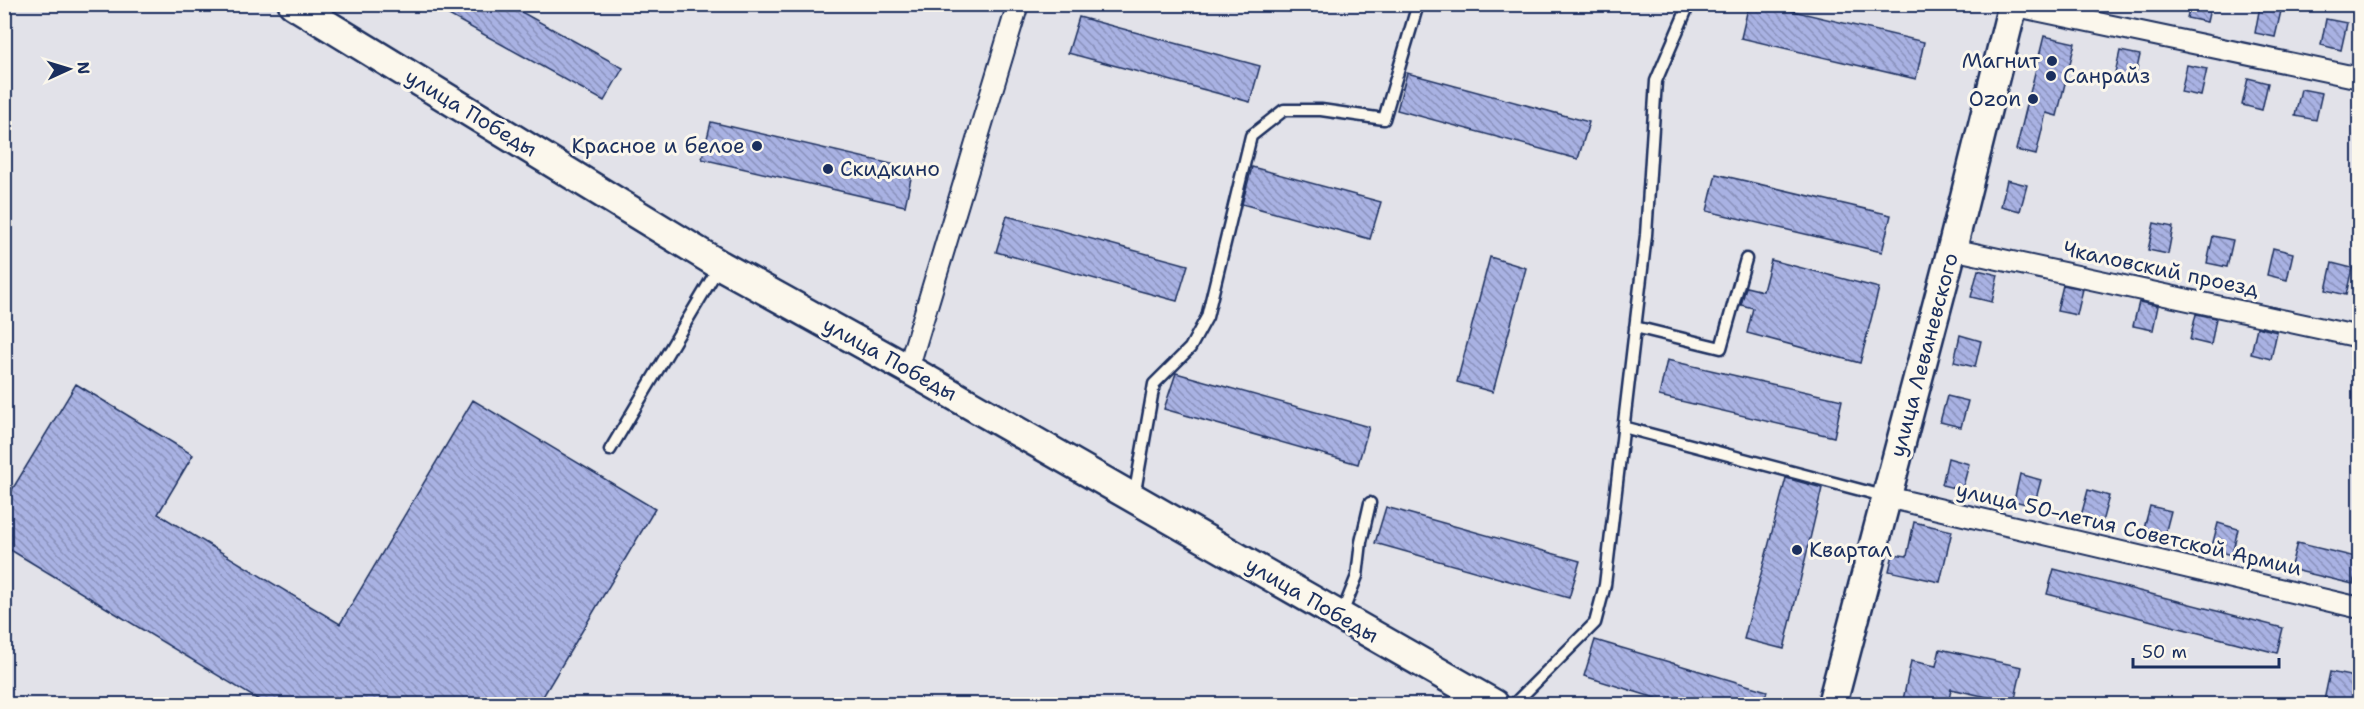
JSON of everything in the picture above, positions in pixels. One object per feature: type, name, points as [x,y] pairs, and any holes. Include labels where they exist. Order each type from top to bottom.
[{"type":"street","name":"улица Победы","points":[[293,4],[720,265],[908,369],[1494,705]]},
{"type":"street","points":[[908,369],[1018,4]]},
{"type":"street","points":[[2011,5],[2360,78]]},
{"type":"street","name":"улица Леваневского","points":[[1832,705],[1952,249],[2011,5]]},
{"type":"street","name":"Чкаловский проезд","points":[[1952,249],[2360,337]]},
{"type":"street","name":"улица 50-летия Советской Армии","points":[[1887,497],[2360,608]]},
{"type":"lane","points":[[1133,498],[1154,384],[1190,348],[1207,317],[1251,136],[1284,110],[1321,110],[1384,119],[1418,4]]},
{"type":"lane","points":[[1514,705],[1595,623],[1605,585],[1646,235],[1656,81],[1689,4]]},
{"type":"lane","points":[[1635,327],[1721,348],[1746,259]]},
{"type":"lane","points":[[610,450],[720,265]]},
{"type":"lane","points":[[1623,427],[1887,497]]},
{"type":"lane","points":[[1341,617],[1357,576],[1361,542],[1370,503]]},
{"type":"building","points":[[429,4],[507,4],[623,68],[604,101]]},
{"type":"building","points":[[1749,4],[1764,4],[1924,42],[1916,79],[1741,38]]},
{"type":"building","points":[[2190,4],[2211,4],[2207,22],[2187,18]]},
{"type":"building","points":[[2260,6],[2281,11],[2275,37],[2255,33]]},
{"type":"building","points":[[1079,17],[1260,66],[1250,102],[1068,53]]},
{"type":"building","points":[[2326,19],[2347,23],[2341,50],[2321,45]]},
{"type":"building","name":"Санрайз","points":[[2044,36],[2075,43],[2057,116],[2046,113],[2036,155],[2016,150]]},
{"type":"building","points":[[2120,51],[2140,55],[2134,82],[2114,78]]},
{"type":"building","points":[[2187,65],[2207,69],[2201,96],[2181,92]]},
{"type":"building","points":[[1407,73],[1589,122],[1578,159],[1397,110]]},
{"type":"building","points":[[2248,78],[2268,83],[2262,110],[2242,105]]},
{"type":"building","points":[[2301,89],[2322,93],[2316,120],[2295,116]]},
{"type":"building","points":[[711,122],[913,169],[905,206],[702,159]]},
{"type":"building","points":[[1252,167],[1381,202],[1370,239],[1242,204]]},
{"type":"building","points":[[1716,174],[1891,215],[1882,252],[1707,211]]},
{"type":"building","points":[[2007,180],[2027,185],[2020,211],[2001,206]]},
{"type":"building","points":[[1007,216],[1188,265],[1177,301],[996,252]]},
{"type":"building","points":[[2154,223],[2173,227],[2168,254],[2148,250]]},
{"type":"building","points":[[2213,236],[2233,240],[2227,267],[2207,263]]},
{"type":"building","points":[[2273,248],[2293,253],[2287,280],[2267,275]]},
{"type":"building","points":[[1490,257],[1526,268],[1493,392],[1457,382]]},
{"type":"building","points":[[1771,260],[1879,288],[1860,363],[1747,333],[1753,308],[1741,305],[1746,287],[1763,291]]},
{"type":"building","points":[[2332,263],[2352,268],[2346,295],[2326,290]]},
{"type":"building","points":[[1978,270],[1998,275],[1992,302],[1971,297]]},
{"type":"building","points":[[2063,285],[2083,289],[2077,315],[2057,311]]},
{"type":"building","points":[[2139,302],[2158,306],[2153,330],[2133,326]]},
{"type":"building","points":[[2196,314],[2216,318],[2211,345],[2190,340]]},
{"type":"building","points":[[2257,327],[2277,332],[2271,359],[2251,354]]},
{"type":"building","points":[[1960,335],[1981,341],[1975,367],[1954,362]]},
{"type":"building","points":[[1667,360],[1842,400],[1834,437],[1659,396]]},
{"type":"building","points":[[1176,373],[1369,427],[1358,464],[1164,409]]},
{"type":"building","points":[[76,384],[193,455],[158,514],[340,624],[473,400],[655,509],[538,705],[267,705],[4,546],[4,503]]},
{"type":"building","points":[[1947,396],[1968,401],[1961,427],[1940,422]]},
{"type":"building","points":[[1948,458],[1969,464],[1962,490],[1942,485]]},
{"type":"building","points":[[2020,474],[2041,480],[2034,506],[2014,501]]},
{"type":"building","points":[[1786,478],[1822,488],[1784,649],[1744,639]]},
{"type":"building","points":[[2088,490],[2109,496],[2102,522],[2081,516]]},
{"type":"building","points":[[2150,506],[2171,511],[2164,538],[2143,532]]},
{"type":"building","points":[[1386,507],[1580,561],[1569,598],[1375,543]]},
{"type":"building","points":[[1914,522],[1952,531],[1940,582],[1889,571],[1893,554],[1907,556]]},
{"type":"building","points":[[2218,523],[2238,529],[2232,555],[2211,550]]},
{"type":"building","points":[[2297,543],[2360,558],[2353,584],[2290,569]]},
{"type":"building","points":[[2054,569],[2283,628],[2277,653],[2047,594]]},
{"type":"building","points":[[1595,640],[1767,691],[1763,705],[1678,705],[1584,676]]},
{"type":"building","points":[[1940,649],[2022,667],[2014,703],[1951,689],[1948,705],[1902,705],[1911,661],[1936,666]]},
{"type":"building","points":[[2330,672],[2360,678],[2360,705],[2323,705]]},
{"type":"place","name":"Магнит","points":[[2052,61]]},
{"type":"place","name":"Санрайз","points":[[2051,76]]},
{"type":"place","name":"Ozon","points":[[2033,99]]},
{"type":"place","name":"Красное и белое","points":[[757,146]]},
{"type":"place","name":"Скидкино","points":[[828,169]]},
{"type":"place","name":"Квартал","points":[[1797,550]]}]
